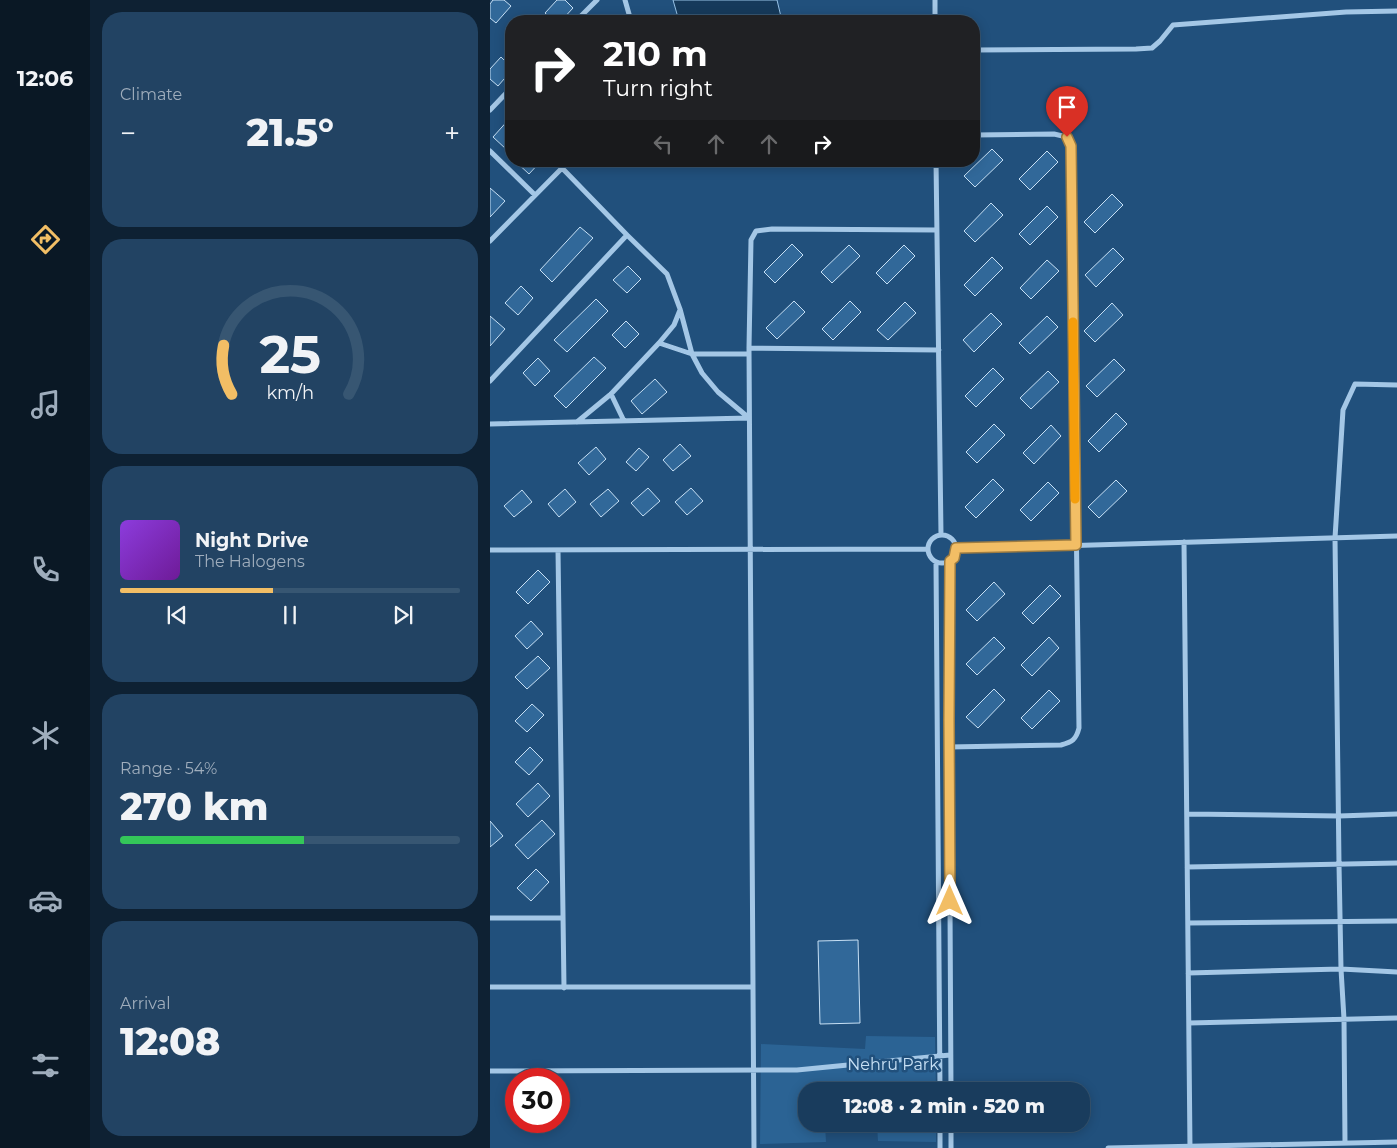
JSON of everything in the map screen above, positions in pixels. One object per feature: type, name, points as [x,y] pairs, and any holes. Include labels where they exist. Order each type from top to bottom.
[{"type":"street","points":[[582,15],[597,0]]},
{"type":"street","points":[[625,0],[629,15]]},
{"type":"street","points":[[935,0],[935,15]]},
{"type":"street","points":[[980,50],[1152,48],[1173,24],[1346,12],[1397,12]]},
{"type":"street","points":[[490,110],[505,94]]},
{"type":"street","points":[[949,747],[1061,745],[1070,743],[1077,737],[1079,728],[1071,146],[1067,137],[1054,134],[980,135]]},
{"type":"street","points":[[490,151],[505,166]]},
{"type":"street","points":[[506,167],[535,195]]},
{"type":"street","points":[[936,167],[941,535]]},
{"type":"street","points":[[490,241],[562,168],[667,274],[680,309],[692,354],[702,373],[718,392],[749,418]]},
{"type":"street","points":[[754,1148],[748,351],[751,240],[756,231],[772,229],[937,230]]},
{"type":"street","points":[[490,381],[627,235]]},
{"type":"street","points":[[577,422],[611,394],[659,343],[674,325],[680,309]]},
{"type":"street","points":[[659,343],[692,354],[748,351],[939,350]]},
{"type":"street","points":[[1345,1143],[1344,1019],[1341,969],[1338,816],[1335,538],[1343,410],[1355,384],[1397,385]]},
{"type":"street","points":[[611,394],[624,421]]},
{"type":"street","points":[[490,424],[749,418]]},
{"type":"street","points":[[941,535],[950,537],[955,543],[956,548],[954,558],[947,563],[939,564],[932,559],[928,552],[929,544],[934,538],[941,535]]},
{"type":"street","points":[[956,548],[1397,536]]},
{"type":"street","points":[[1184,542],[1190,1147]]},
{"type":"street","points":[[490,550],[928,549]]},
{"type":"street","points":[[558,550],[564,988]]},
{"type":"street","points":[[950,561],[951,1082]]},
{"type":"street","points":[[936,562],[940,1082]]},
{"type":"street","points":[[1187,814],[1338,816],[1397,814]]},
{"type":"street","points":[[1187,867],[1397,863]]},
{"type":"street","points":[[490,918],[564,918]]},
{"type":"street","points":[[1188,923],[1397,921]]},
{"type":"street","points":[[1188,973],[1341,969],[1397,972]]},
{"type":"street","points":[[490,987],[753,987]]},
{"type":"street","points":[[1189,1023],[1397,1018]]},
{"type":"street","points":[[490,1071],[797,1070],[950,1055]]},
{"type":"street","points":[[940,1132],[940,1148]]},
{"type":"street","points":[[951,1132],[951,1148]]},
{"type":"street","points":[[1108,1148],[1324,1146],[1345,1143],[1397,1142]]},
{"type":"green space","name":"Nehru Park","points":[[866,1036],[935,1037],[936,1082],[798,1082],[798,1132],[825,1132],[826,1142],[760,1144],[761,1044],[865,1049]]},
{"type":"green space","points":[[877,1132],[936,1132],[936,1142],[878,1141]]},
{"type":"shaded area","points":[[673,0],[777,0],[781,15],[677,15]]},
{"type":"building","points":[[493,0],[504,0],[511,6],[496,23],[490,18],[490,4]]},
{"type":"building","points":[[557,0],[565,0],[573,8],[567,15],[547,15],[545,13]]},
{"type":"building","points":[[501,57],[505,61],[505,78],[498,86],[490,79],[490,69]]},
{"type":"building","points":[[505,124],[505,148],[493,137]]},
{"type":"building","points":[[992,149],[1003,160],[975,187],[964,176],[973,167],[980,167],[980,161]]},
{"type":"building","points":[[1047,151],[1058,162],[1030,190],[1019,179]]},
{"type":"building","points":[[521,167],[535,167],[529,174]]},
{"type":"building","points":[[490,188],[505,201],[490,217]]},
{"type":"building","points":[[1112,194],[1123,205],[1095,233],[1084,222]]},
{"type":"building","points":[[991,203],[1003,215],[975,242],[964,231]]},
{"type":"building","points":[[1047,206],[1058,217],[1030,245],[1019,234]]},
{"type":"building","points":[[580,227],[593,238],[552,282],[540,270]]},
{"type":"building","points":[[792,244],[803,255],[775,283],[764,272]]},
{"type":"building","points":[[849,245],[860,256],[832,283],[821,272]]},
{"type":"building","points":[[904,245],[915,256],[887,284],[876,273]]},
{"type":"building","points":[[1113,248],[1124,259],[1096,287],[1085,275]]},
{"type":"building","points":[[992,257],[1003,268],[975,296],[964,285]]},
{"type":"building","points":[[1047,260],[1059,271],[1031,299],[1020,288]]},
{"type":"building","points":[[628,266],[641,279],[627,293],[613,280]]},
{"type":"building","points":[[521,286],[533,298],[518,315],[505,303]]},
{"type":"building","points":[[596,299],[608,311],[567,352],[554,340]]},
{"type":"building","points":[[794,301],[805,312],[777,339],[766,328]]},
{"type":"building","points":[[850,301],[861,312],[833,340],[822,329]]},
{"type":"building","points":[[905,302],[916,313],[888,340],[877,330]]},
{"type":"building","points":[[1112,303],[1123,315],[1095,342],[1084,331]]},
{"type":"building","points":[[991,313],[1002,324],[974,352],[963,340]]},
{"type":"building","points":[[490,316],[505,329],[490,346]]},
{"type":"building","points":[[1047,316],[1058,327],[1030,354],[1019,343]]},
{"type":"building","points":[[626,321],[639,334],[625,348],[612,335]]},
{"type":"building","points":[[594,357],[606,368],[566,408],[554,396]]},
{"type":"building","points":[[538,358],[550,371],[535,386],[523,373]]},
{"type":"building","points":[[1114,359],[1125,370],[1097,397],[1086,386]]},
{"type":"building","points":[[993,368],[1004,379],[976,407],[965,396]]},
{"type":"building","points":[[1048,371],[1059,382],[1031,409],[1020,398]]},
{"type":"building","points":[[655,379],[667,392],[642,414],[631,401]]},
{"type":"building","points":[[1116,413],[1127,424],[1099,452],[1088,441]]},
{"type":"building","points":[[994,424],[1005,435],[977,463],[966,452]]},
{"type":"building","points":[[1051,425],[1061,436],[1034,464],[1023,453]]},
{"type":"building","points":[[680,444],[691,456],[673,471],[663,460]]},
{"type":"building","points":[[596,447],[606,459],[589,475],[578,463]]},
{"type":"building","points":[[639,448],[649,457],[636,471],[626,462]]},
{"type":"building","points":[[993,479],[1004,490],[976,518],[965,507]]},
{"type":"building","points":[[1116,480],[1127,491],[1099,518],[1088,507]]},
{"type":"building","points":[[1048,482],[1059,493],[1031,521],[1020,510]]},
{"type":"building","points":[[648,488],[660,501],[643,516],[631,503]]},
{"type":"building","points":[[691,488],[703,501],[687,515],[675,502]]},
{"type":"building","points":[[565,489],[576,502],[559,517],[548,504]]},
{"type":"building","points":[[608,489],[619,501],[601,517],[590,504]]},
{"type":"building","points":[[522,490],[532,502],[514,517],[504,506]]},
{"type":"building","points":[[538,570],[550,582],[528,604],[516,592]]},
{"type":"building","points":[[994,582],[1005,594],[977,621],[966,610]]},
{"type":"building","points":[[1050,585],[1061,596],[1033,624],[1022,613]]},
{"type":"building","points":[[531,621],[543,634],[527,649],[515,636]]},
{"type":"building","points":[[994,637],[1005,648],[977,675],[966,664]]},
{"type":"building","points":[[1049,637],[1059,648],[1032,676],[1021,665]]},
{"type":"building","points":[[538,656],[550,668],[527,689],[515,677]]},
{"type":"building","points":[[994,689],[1005,700],[978,728],[966,717]]},
{"type":"building","points":[[1049,690],[1060,701],[1032,729],[1021,718]]},
{"type":"building","points":[[532,704],[544,715],[527,732],[515,721]]},
{"type":"building","points":[[530,747],[543,760],[529,775],[515,762]]},
{"type":"building","points":[[538,783],[550,796],[528,817],[516,804]]},
{"type":"building","points":[[542,820],[555,834],[528,859],[515,845]]},
{"type":"building","points":[[490,821],[503,836],[490,847]]},
{"type":"building","points":[[536,869],[549,882],[531,901],[517,888]]},
{"type":"building","points":[[858,940],[860,1023],[820,1024],[818,941]]},
{"type":"slow traffic","points":[[1073,322],[1075,499]]},
{"type":"route","points":[[950,901],[950,561],[954,558],[956,548],[1076,545],[1071,146],[1067,137]]}]
